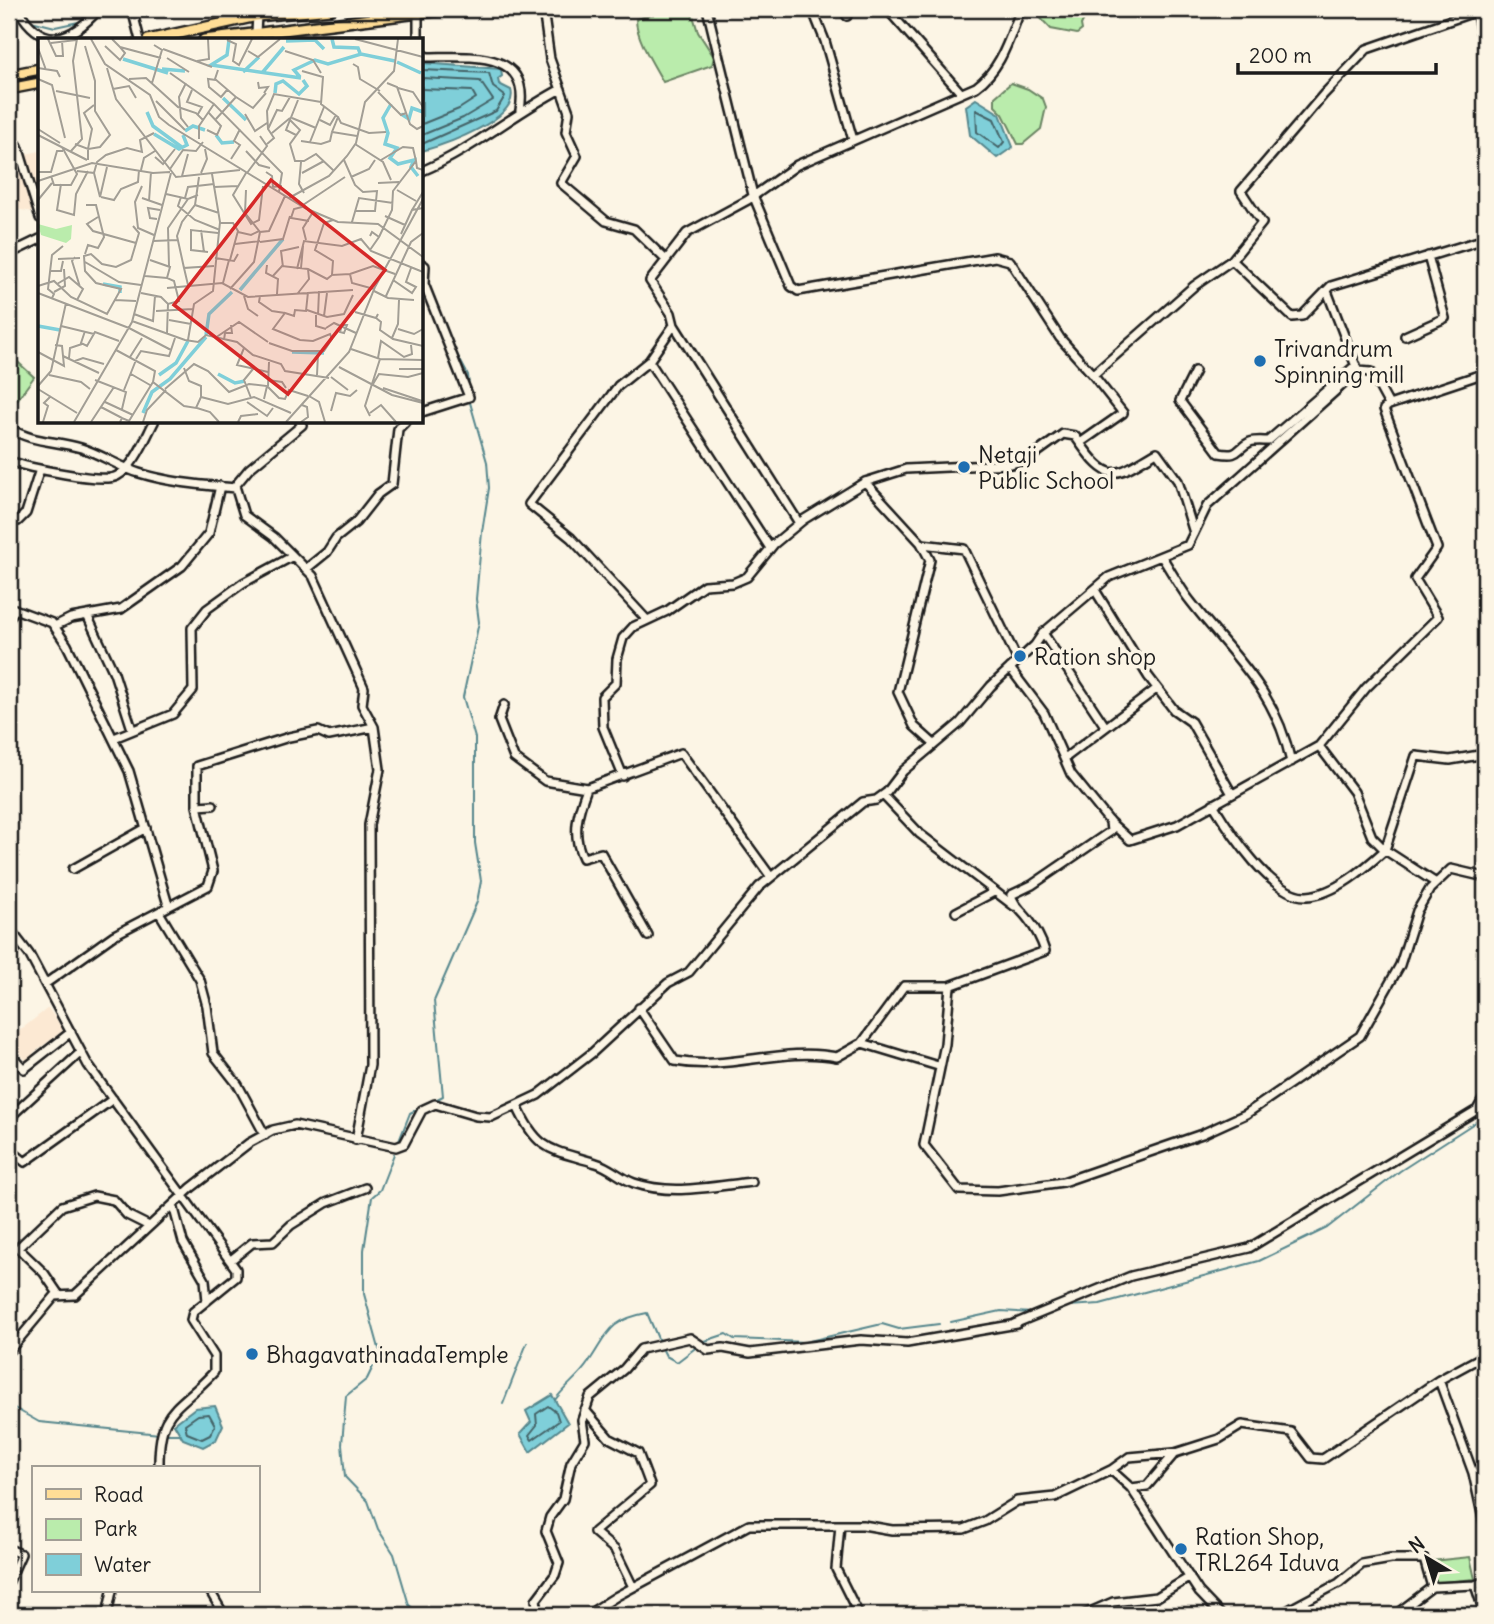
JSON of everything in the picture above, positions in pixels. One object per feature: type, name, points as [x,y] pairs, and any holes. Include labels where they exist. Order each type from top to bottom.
[{"type":"main road","points":[[156,38],[261,13],[331,9]]},
{"type":"main road","points":[[223,38],[450,9]]},
{"type":"main road","points":[[1479,9],[1485,50]]},
{"type":"main road","points":[[9,75],[38,69]]},
{"type":"main road","points":[[9,89],[38,83]]},
{"type":"street","points":[[18,9],[37,33],[52,38],[72,34],[99,9]]},
{"type":"street","points":[[132,9],[139,38]]},
{"type":"street","points":[[543,9],[550,59],[569,112],[566,132],[577,156],[561,183],[606,221],[634,229],[666,260]]},
{"type":"street","points":[[707,9],[753,195],[791,286],[798,291],[995,257],[1010,261],[1060,338],[1124,413],[1080,443]]},
{"type":"street","points":[[887,9],[961,93]]},
{"type":"street","points":[[799,523],[649,281],[687,233],[753,195],[797,165],[961,93],[990,77],[998,66],[1021,9]]},
{"type":"street","points":[[1093,375],[1194,286],[1232,260],[1262,223],[1241,191],[1324,94],[1367,49],[1479,9]]},
{"type":"street","points":[[813,11],[825,41],[853,140]]},
{"type":"street","points":[[256,32],[261,13]]},
{"type":"street","points":[[418,14],[418,38]]},
{"type":"street","points":[[424,55],[489,58],[506,64],[518,80],[523,94],[520,110]]},
{"type":"street","points":[[424,170],[463,152],[520,110],[561,89]]},
{"type":"street","points":[[9,146],[18,146],[38,205]]},
{"type":"street","points":[[1232,260],[1292,317],[1302,316],[1331,286],[1485,239]]},
{"type":"street","points":[[9,254],[38,240]]},
{"type":"street","points":[[1405,336],[1445,318],[1428,257]]},
{"type":"street","points":[[424,265],[424,284],[469,397],[424,411]]},
{"type":"street","points":[[1327,291],[1357,368]]},
{"type":"street","points":[[647,620],[571,538],[529,504],[618,386],[649,362],[674,325]]},
{"type":"street","points":[[649,362],[771,548]]},
{"type":"street","points":[[1195,371],[1180,401],[1219,453],[1230,455],[1236,454],[1250,442],[1268,441],[1357,368]]},
{"type":"street","points":[[1357,368],[1371,372],[1389,405]]},
{"type":"street","points":[[9,1352],[55,1296],[75,1295],[185,1194],[249,1143],[265,1135],[295,1125],[356,1140],[399,1146],[404,1144],[417,1115],[435,1104],[491,1117],[538,1095],[566,1074],[673,979],[689,972],[737,912],[771,877],[863,802],[876,800],[883,795],[903,771],[960,723],[1043,633],[1109,577],[1188,545],[1207,506],[1357,368]]},
{"type":"street","points":[[1010,668],[1044,713],[1072,774],[1110,822],[1130,840],[1177,825],[1319,746],[1366,688],[1438,617],[1417,588],[1415,579],[1437,548],[1384,409],[1485,373]]},
{"type":"street","points":[[9,461],[102,480],[117,476],[127,467],[141,449],[153,424]]},
{"type":"street","points":[[235,488],[249,469],[301,424]]},
{"type":"street","points":[[306,569],[356,522],[378,494],[392,484],[398,429],[403,424]]},
{"type":"street","points":[[9,428],[33,441],[85,449],[137,473],[184,484],[235,488]]},
{"type":"street","points":[[624,776],[603,727],[602,697],[616,683],[617,659],[623,638],[633,627],[704,585],[733,583],[747,577],[771,548],[799,523],[865,482],[906,469],[1011,464],[1028,458],[1063,434],[1076,436],[1094,463],[1104,472],[1113,474],[1157,452],[1178,481],[1194,534]]},
{"type":"street","points":[[9,517],[18,521],[26,513],[40,469]]},
{"type":"street","points":[[865,482],[922,544],[930,560],[898,692],[914,726],[934,744]]},
{"type":"street","points":[[55,626],[71,618],[121,609],[182,566],[209,533],[220,486]]},
{"type":"street","points":[[235,488],[244,515],[274,537],[313,576],[364,688],[362,705],[373,727],[380,769],[369,825],[370,1065],[356,1140]]},
{"type":"street","points":[[922,544],[964,549],[1017,661]]},
{"type":"street","points":[[114,738],[173,714],[193,690],[192,628],[207,609],[243,583],[293,556]]},
{"type":"street","points":[[1163,557],[1188,597],[1267,695],[1284,729],[1291,762]]},
{"type":"street","points":[[1095,590],[1148,676],[1174,710],[1191,722],[1231,794]]},
{"type":"street","points":[[9,619],[12,608],[45,619],[55,626],[129,771],[168,905]]},
{"type":"street","points":[[87,615],[114,673],[132,729]]},
{"type":"street","points":[[1043,633],[1105,726]]},
{"type":"street","points":[[1065,758],[1155,690]]},
{"type":"street","points":[[504,705],[499,720],[514,758],[545,781],[587,788],[681,753],[771,877]]},
{"type":"street","points":[[45,984],[114,935],[168,905],[204,889],[213,878],[197,806],[197,766],[289,737],[318,731],[329,736],[373,727]]},
{"type":"street","points":[[1319,746],[1354,792],[1372,837],[1385,850],[1436,883]]},
{"type":"street","points":[[1213,804],[1259,867],[1287,893],[1308,896],[1330,888],[1363,870],[1385,850],[1416,756],[1450,760],[1485,754]]},
{"type":"street","points":[[587,788],[576,815],[578,847],[583,858],[600,853],[648,936]]},
{"type":"street","points":[[639,1008],[675,1061],[695,1065],[814,1052],[837,1057],[862,1043],[904,986],[950,986],[1045,951],[1027,917],[920,834],[883,795]]},
{"type":"street","points":[[197,806],[214,806]]},
{"type":"street","points":[[1014,906],[1011,895],[1032,885],[1092,846],[1111,831],[1110,822]]},
{"type":"street","points":[[73,869],[146,828]]},
{"type":"street","points":[[950,986],[944,1044],[924,1145],[959,1190],[998,1191],[1063,1182],[1202,1135],[1246,1114],[1360,1036],[1400,965],[1417,911],[1436,883],[1451,869],[1485,877]]},
{"type":"street","points":[[956,912],[994,892]]},
{"type":"street","points":[[159,912],[200,980],[208,1006],[214,1053],[238,1085],[265,1135]]},
{"type":"street","points":[[9,928],[29,954],[81,1052],[236,1269],[236,1277],[193,1312],[191,1320],[214,1356],[214,1373],[168,1414],[158,1453],[159,1466]]},
{"type":"street","points":[[9,1068],[15,1059],[24,1069],[71,1032]]},
{"type":"street","points":[[862,1043],[939,1066]]},
{"type":"street","points":[[9,1118],[81,1052]]},
{"type":"street","points":[[539,1615],[536,1600],[555,1575],[559,1563],[546,1531],[550,1517],[563,1499],[572,1463],[585,1440],[582,1420],[585,1410],[590,1397],[624,1369],[641,1349],[690,1338],[708,1350],[723,1348],[750,1353],[861,1340],[906,1343],[1016,1324],[1130,1276],[1249,1248],[1477,1110],[1485,1096]]},
{"type":"street","points":[[9,1149],[25,1162],[113,1099]]},
{"type":"street","points":[[517,1106],[525,1125],[546,1149],[609,1167],[630,1182],[652,1188],[694,1189],[752,1182]]},
{"type":"street","points":[[1477,1110],[1485,1117]]},
{"type":"street","points":[[231,1260],[252,1242],[273,1242],[291,1225],[326,1203],[365,1188]]},
{"type":"street","points":[[59,1294],[44,1273],[18,1248],[62,1206],[94,1196],[114,1200],[127,1214],[149,1227]]},
{"type":"street","points":[[173,1205],[183,1242],[205,1280],[207,1298]]},
{"type":"street","points":[[587,1615],[633,1587],[749,1525],[863,1525],[892,1530],[964,1529],[985,1521],[1017,1501],[1055,1497],[1111,1470],[1129,1457],[1175,1453],[1219,1439],[1242,1425],[1291,1432],[1311,1458],[1322,1459],[1439,1380],[1485,1355]]},
{"type":"street","points":[[1439,1380],[1473,1473],[1485,1528]]},
{"type":"street","points":[[585,1410],[609,1438],[638,1453],[650,1485],[594,1532],[615,1550],[633,1587]]},
{"type":"street","points":[[1132,1488],[1138,1489],[1153,1482],[1166,1459],[1175,1453]]},
{"type":"street","points":[[1119,1463],[1119,1475]]},
{"type":"street","points":[[1111,1470],[1132,1488],[1199,1592],[1221,1615]]},
{"type":"street","points":[[840,1525],[836,1569],[859,1615]]},
{"type":"street","points":[[9,1549],[21,1554],[9,1581]]},
{"type":"street","points":[[1279,1615],[1339,1583],[1362,1564],[1391,1559],[1424,1559],[1432,1587]]},
{"type":"street","points":[[1083,1615],[1113,1602],[1157,1597],[1190,1577]]},
{"type":"street","points":[[1395,1615],[1432,1587],[1475,1585],[1485,1580]]},
{"type":"street","points":[[1475,1585],[1485,1615]]},
{"type":"street","points":[[107,1615],[112,1592]]},
{"type":"street","points":[[211,1592],[225,1615]]},
{"type":"shaded area","points":[[38,151],[38,213],[9,208],[9,158]]},
{"type":"shaded area","points":[[48,1008],[64,1030],[33,1053],[35,1056],[27,1062],[9,1039]]},
{"type":"green space","points":[[673,9],[691,9],[698,32],[714,57],[712,65],[663,82],[642,43],[636,19]]},
{"type":"green space","points":[[1032,9],[1089,9],[1081,25],[1082,30],[1077,34],[1051,29]]},
{"type":"green space","points":[[1011,83],[1028,89],[1043,99],[1046,107],[1041,129],[1023,144],[1018,144],[1003,114],[995,106],[995,97]]},
{"type":"green space","points":[[9,354],[34,377],[9,411]]},
{"type":"green space","points":[[1470,1557],[1475,1579],[1433,1583],[1432,1561]]},
{"type":"water","points":[[424,63],[501,69],[499,84],[511,90],[511,101],[504,111],[478,129],[424,150]]},
{"type":"water","points":[[976,99],[1000,114],[1013,147],[997,158],[970,135],[966,106]]},
{"type":"water","points":[[552,1395],[568,1423],[530,1452],[520,1434],[531,1422],[526,1411]]},
{"type":"water","points":[[215,1406],[223,1425],[216,1440],[203,1447],[183,1439],[174,1424],[195,1408]]},
{"type":"waterway","points":[[31,21],[55,27],[83,21]]},
{"type":"waterway","points":[[453,347],[468,375],[469,386]]},
{"type":"waterway","points":[[399,1141],[410,1113],[443,1096],[434,1001],[477,902],[481,881],[475,843],[475,738],[463,697],[479,622],[476,599],[489,488],[487,462],[469,399]]},
{"type":"waterway","points":[[1068,1306],[1100,1304],[1259,1261],[1327,1228],[1400,1171],[1482,1118]]},
{"type":"waterway","points":[[394,1154],[380,1190],[372,1197],[364,1250],[364,1294],[380,1352],[367,1379],[346,1396],[342,1444],[345,1477],[368,1501],[378,1529],[394,1554],[409,1605],[421,1615]]},
{"type":"waterway","points":[[951,1322],[1001,1311],[1032,1313]]},
{"type":"waterway","points":[[555,1400],[584,1368],[616,1324],[647,1313],[659,1341]]},
{"type":"waterway","points":[[702,1342],[726,1334],[734,1339],[805,1342],[882,1324],[899,1329],[939,1324]]},
{"type":"waterway","points":[[503,1404],[527,1343]]},
{"type":"waterway","points":[[661,1346],[666,1356],[677,1362],[698,1346]]},
{"type":"waterway","points":[[9,1405],[39,1422],[160,1434]]},
{"type":"waterway","points":[[165,1434],[181,1434]]},
{"type":"place","name":"Trivandrum Spinning mill","points":[[1260,361]]},
{"type":"place","name":"Netaji Public School","points":[[964,467]]},
{"type":"place","name":"Ration shop","points":[[1020,656]]},
{"type":"place","name":"BhagavathinadaTemple","points":[[252,1354]]},
{"type":"place","name":"Ration Shop, TRL264 Iduva","points":[[1181,1549]]}]
